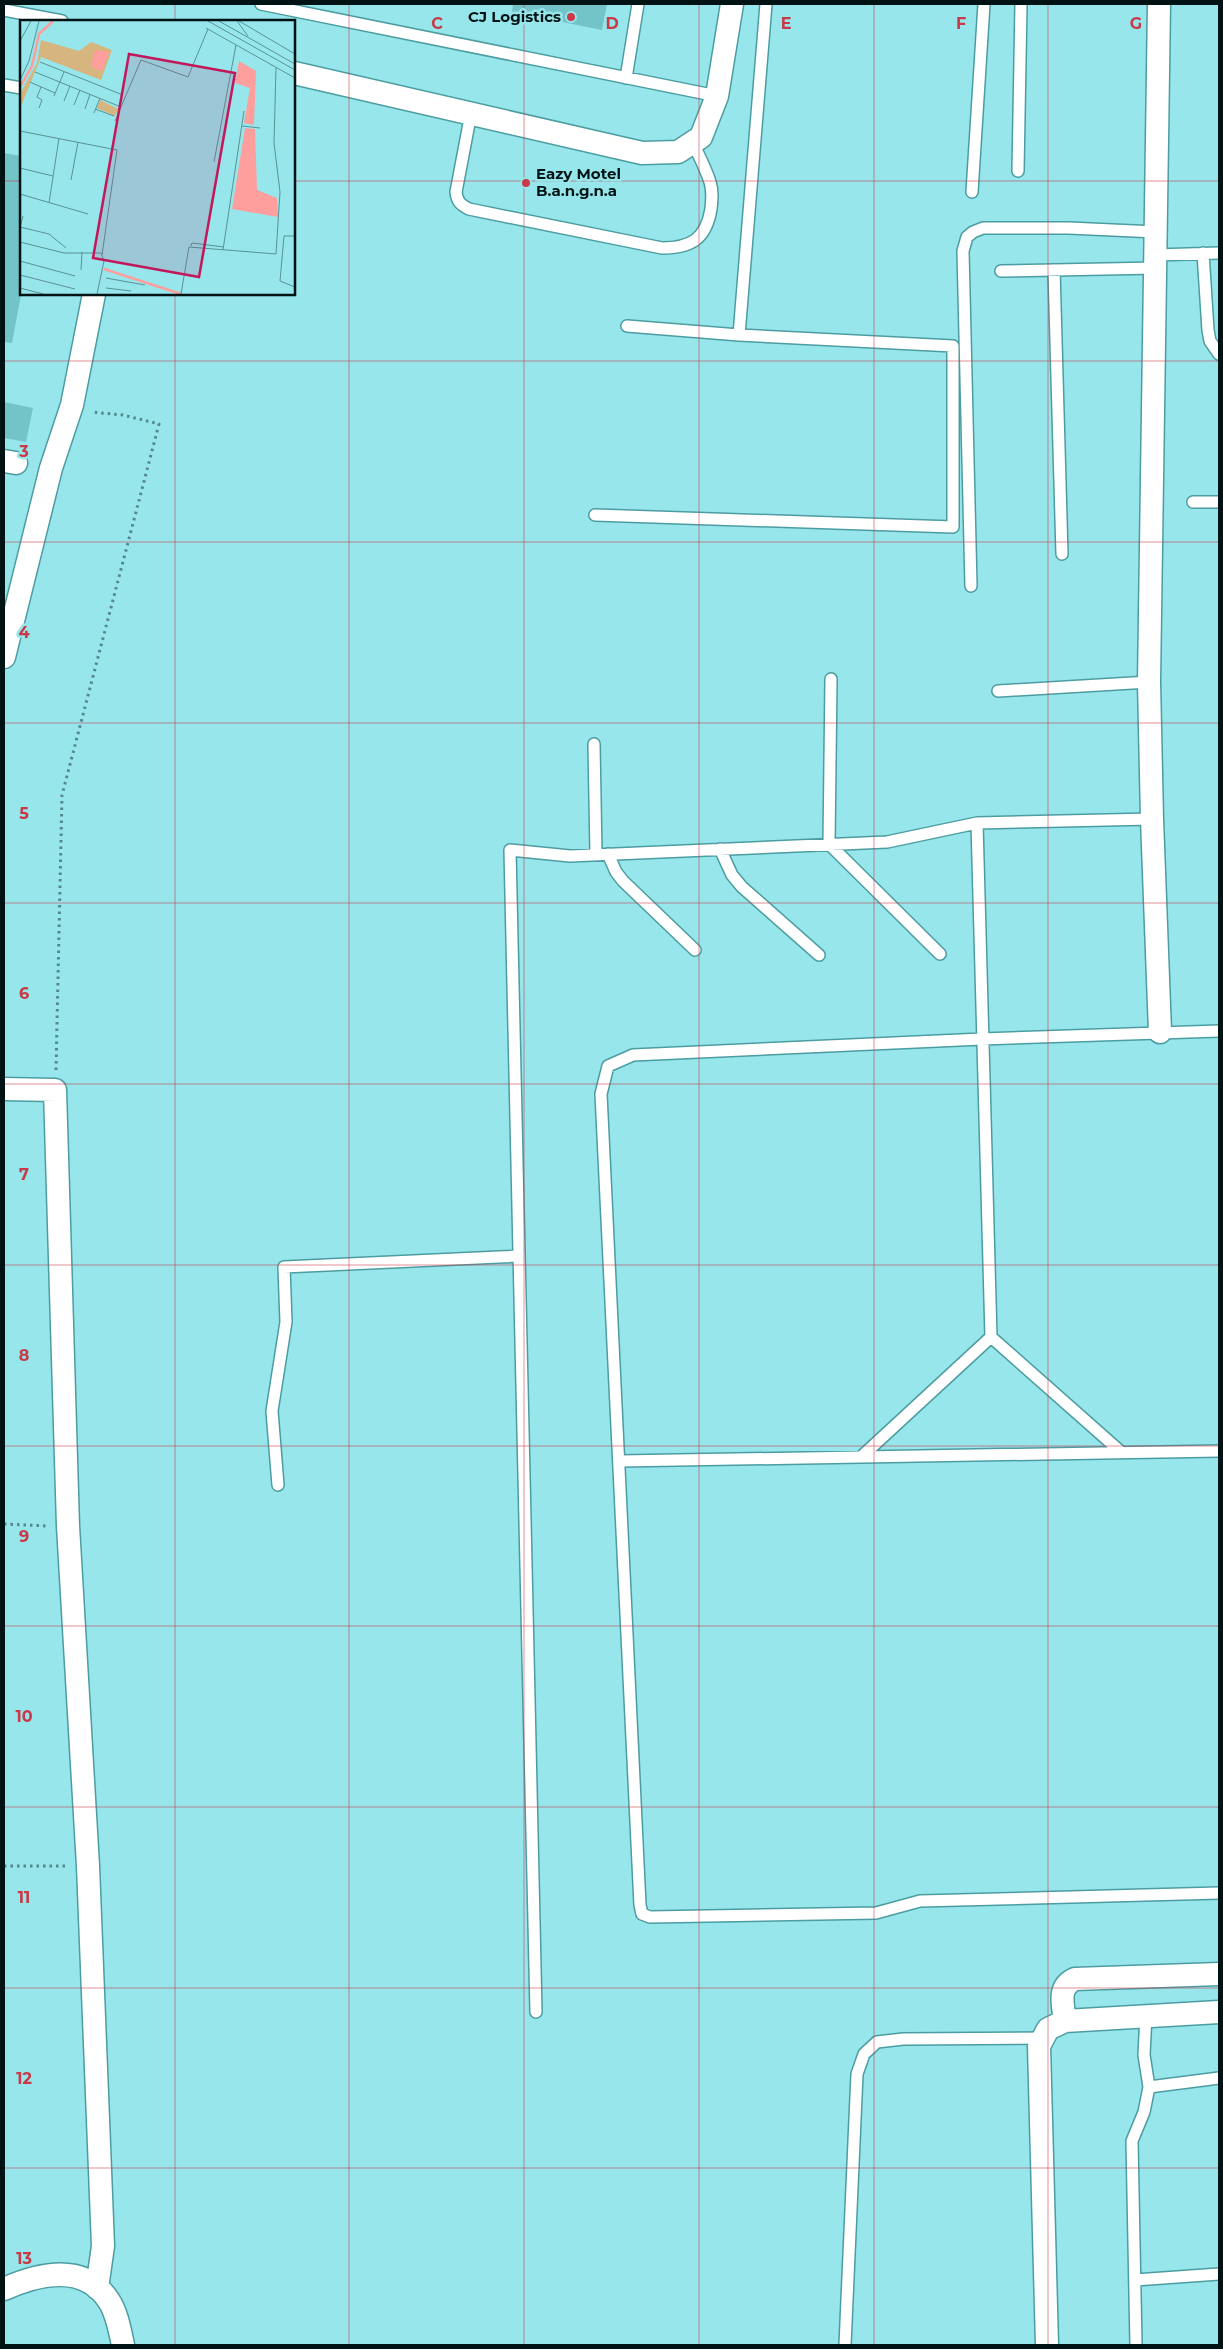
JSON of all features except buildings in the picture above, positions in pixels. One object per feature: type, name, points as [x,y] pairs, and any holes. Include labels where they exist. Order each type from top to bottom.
[{"type":"street","points":[[295,73],[642,153],[678,152],[702,137],[717,96],[732,4]]},
{"type":"street","points":[[1159,4],[1149,682],[1160,1032]]},
{"type":"street","points":[[4,657],[10,604],[72,404],[94,295]]},
{"type":"street","points":[[4,1089],[56,1090],[68,1526],[88,1866],[103,2246],[96,2288]]},
{"type":"street","points":[[1065,2021],[1062,1990],[1066,1983],[1075,1979],[1219,1974]]},
{"type":"street","points":[[1047,2345],[1039,2046],[1048,2030],[1065,2021],[1219,2012]]},
{"type":"street","points":[[4,2289],[26,2279],[59,2274],[80,2277],[96,2288],[109,2301],[123,2345]]},
{"type":"lane","points":[[261,4],[717,96]]},
{"type":"lane","points":[[626,78],[638,4]]},
{"type":"lane","points":[[739,335],[766,4]]},
{"type":"lane","points":[[972,192],[984,4]]},
{"type":"lane","points":[[1018,171],[1021,4]]},
{"type":"lane","points":[[4,10],[57,20]]},
{"type":"lane","points":[[4,85],[20,88]]},
{"type":"lane","points":[[471,113],[456,192],[458,203],[462,206],[662,248],[684,246],[695,240],[702,235],[709,220],[713,196],[711,184],[693,143]]},
{"type":"lane","points":[[971,586],[963,251],[967,237],[973,232],[993,228],[1069,228],[1156,232]]},
{"type":"lane","points":[[1203,253],[1208,330],[1210,341],[1219,354]]},
{"type":"lane","points":[[1001,271],[1054,270],[1156,262],[1203,253],[1219,253]]},
{"type":"lane","points":[[1054,270],[1062,554]]},
{"type":"lane","points":[[594,516],[953,527],[953,346],[739,335],[627,326]]},
{"type":"lane","points":[[1193,502],[1219,502]]},
{"type":"lane","points":[[832,678],[830,844],[940,954]]},
{"type":"lane","points":[[998,692],[1149,682]]},
{"type":"lane","points":[[594,744],[602,854],[623,881],[695,950]]},
{"type":"lane","points":[[536,2012],[510,850],[570,856],[887,842],[977,823],[1152,819]]},
{"type":"lane","points":[[977,823],[991,1337],[1121,1452]]},
{"type":"lane","points":[[720,849],[732,875],[742,887],[819,955]]},
{"type":"lane","points":[[1219,1031],[982,1039],[632,1055],[608,1066],[601,1094],[642,1914],[650,1917],[876,1913],[920,1901],[1219,1893]]},
{"type":"lane","points":[[278,1485],[272,1411],[286,1322],[284,1267],[519,1256]]},
{"type":"lane","points":[[860,1457],[991,1337]]},
{"type":"lane","points":[[620,1461],[1219,1451]]},
{"type":"lane","points":[[1136,2345],[1132,2141],[1144,2112],[1149,2087],[1144,2055],[1146,2015]]},
{"type":"lane","points":[[845,2345],[857,2074],[864,2054],[877,2042],[903,2039],[1044,2038]]},
{"type":"lane","points":[[1149,2087],[1219,2078]]},
{"type":"lane","points":[[1135,2280],[1219,2274]]},
{"type":"path","points":[[56,1090],[62,795],[159,424],[123,415],[92,412],[72,404]]},
{"type":"path","points":[[4,1524],[68,1526]]},
{"type":"path","points":[[4,1866],[88,1866]]},
{"type":"place","name":"CJ Logistics","points":[[571,17]]},
{"type":"place","name":"Eazy Motel B.a.n.g.n.a","points":[[526,183]]}]
